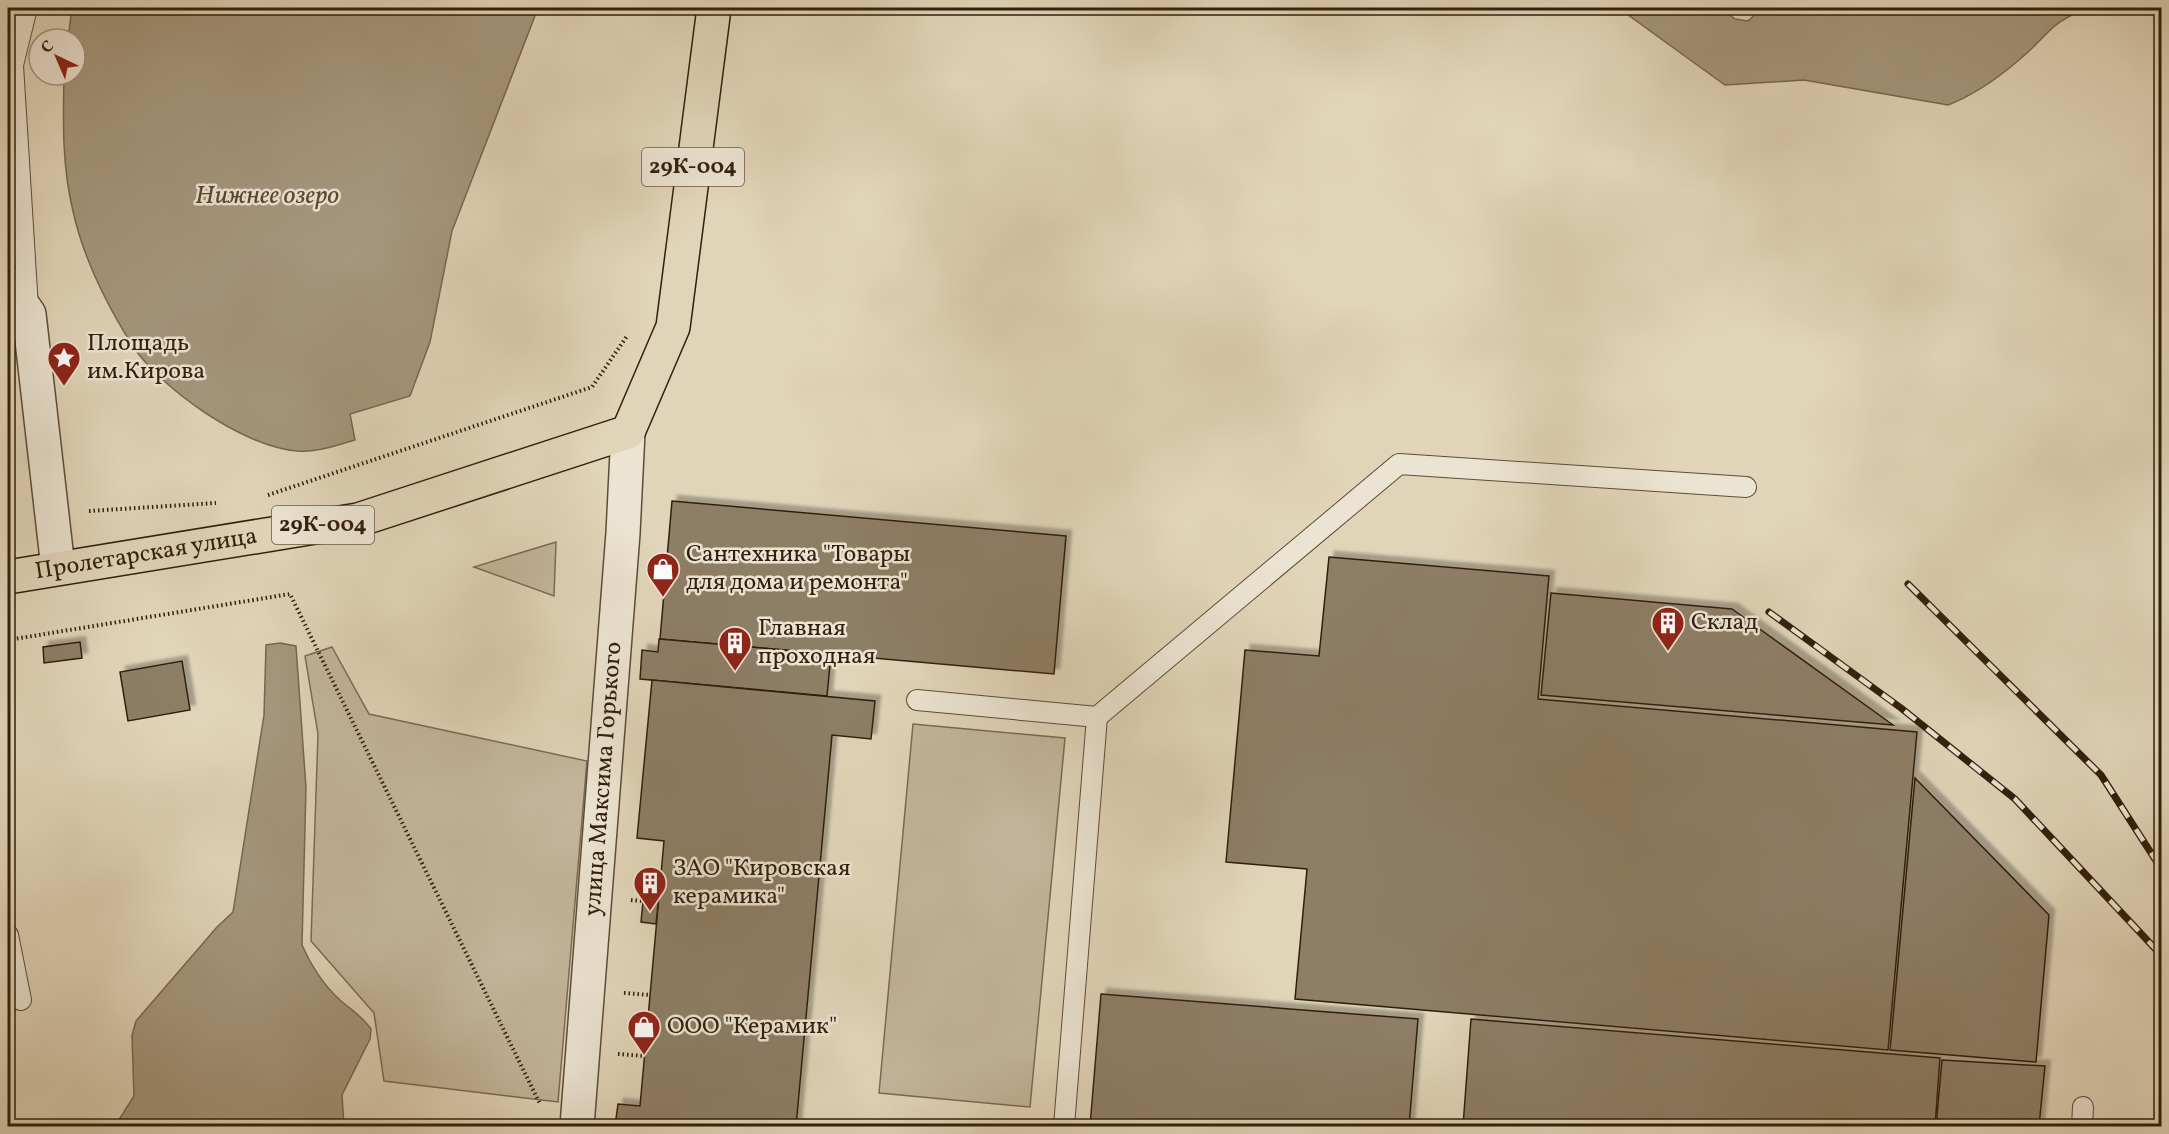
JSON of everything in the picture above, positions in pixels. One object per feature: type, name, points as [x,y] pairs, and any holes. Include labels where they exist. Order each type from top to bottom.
[{"type":"main road","name":"29К-004","points":[[628,432],[673,327],[714,8]]},
{"type":"main road","name":"Пролетарская улица","points":[[8,576],[358,520],[628,432]]},
{"type":"street","points":[[8,284],[29,314],[58,568]]},
{"type":"street","name":"улица Максима Горького","points":[[577,1126],[623,533],[628,432]]},
{"type":"lane","points":[[27,8],[13,65],[29,314]]},
{"type":"lane","points":[[917,700],[1097,717],[1400,464],[1746,487]]},
{"type":"lane","points":[[1064,1126],[1097,717]]},
{"type":"lane","points":[[8,935],[21,1000]]},
{"type":"path","points":[[260,497],[592,387],[628,334]]},
{"type":"path","points":[[52,513],[226,502]]},
{"type":"path","points":[[8,640],[290,594],[542,1109]]},
{"type":"path","points":[[616,992],[650,996]]},
{"type":"shaded area","points":[[556,542],[554,596],[474,567]]},
{"type":"shaded area","points":[[332,647],[369,714],[587,761],[558,1102],[384,1081],[374,1013],[311,941],[318,734],[305,656]]},
{"type":"shaded area","points":[[913,724],[1065,738],[1030,1107],[879,1093]]},
{"type":"water","name":"Нижнее озеро","points":[[72,8],[538,8],[452,231],[430,342],[410,396],[350,414],[355,440],[312,451],[297,451],[253,439],[229,427],[183,397],[145,362],[114,314],[89,263],[69,194],[64,144],[64,87],[87,87],[87,27],[70,27]]},
{"type":"water","points":[[1630,8],[1721,8],[1735,19],[1748,21],[1762,8],[2089,8],[2057,24],[1994,80],[1948,105],[1804,80],[1725,85],[1624,12]]},
{"type":"water","points":[[280,643],[296,646],[306,788],[302,945],[313,967],[328,988],[371,1029],[370,1039],[342,1095],[344,1126],[115,1126],[134,1096],[132,1035],[136,1021],[217,927],[233,912],[264,715],[266,645]]},
{"type":"building","points":[[672,501],[1066,536],[1054,674],[660,639]]},
{"type":"building","points":[[1329,557],[1549,576],[1538,699],[1917,732],[1888,1050],[1295,999],[1307,869],[1226,862],[1245,650],[1319,656]]},
{"type":"building","name":"Склад","points":[[1551,593],[1732,609],[1893,725],[1541,695]]},
{"type":"building","name":"Главная проходная","points":[[659,639],[831,654],[827,696],[640,679],[642,650],[658,652]]},
{"type":"building","points":[[80,642],[82,658],[44,663],[43,647]]},
{"type":"building","points":[[182,661],[190,710],[128,721],[120,672]]},
{"type":"building","points":[[652,680],[875,701],[871,739],[832,735],[796,1126],[615,1126],[618,1104],[640,1106],[664,841],[637,838]]},
{"type":"building","points":[[1915,778],[2049,915],[2036,1062],[1890,1050]]},
{"type":"building","name":"ЗАО \"Кировская керамика\"","points":[[645,882],[660,883],[656,924],[641,922]]},
{"type":"building","points":[[1101,994],[1418,1019],[1409,1126],[1090,1126]]},
{"type":"building","points":[[1471,1019],[1940,1058],[1935,1126],[1463,1126]]},
{"type":"building","points":[[1942,1060],[2045,1066],[2039,1126],[1936,1126]]},
{"type":"railway","points":[[1908,584],[2101,775],[2162,870]]},
{"type":"railway","points":[[1769,612],[1901,708],[2015,799],[2162,956]]},
{"type":"place","name":"Площадь им.Кирова","points":[[64,387]]},
{"type":"place","name":"Сантехника \"Товары для дома и ремонта\"","points":[[663,598]]},
{"type":"place","name":"Склад","points":[[1668,652]]},
{"type":"place","name":"Главная проходная","points":[[735,672]]},
{"type":"place","name":"ЗАО \"Кировская керамика\"","points":[[650,912]]},
{"type":"place","name":"ООО \"Керамик\"","points":[[644,1056]]}]
